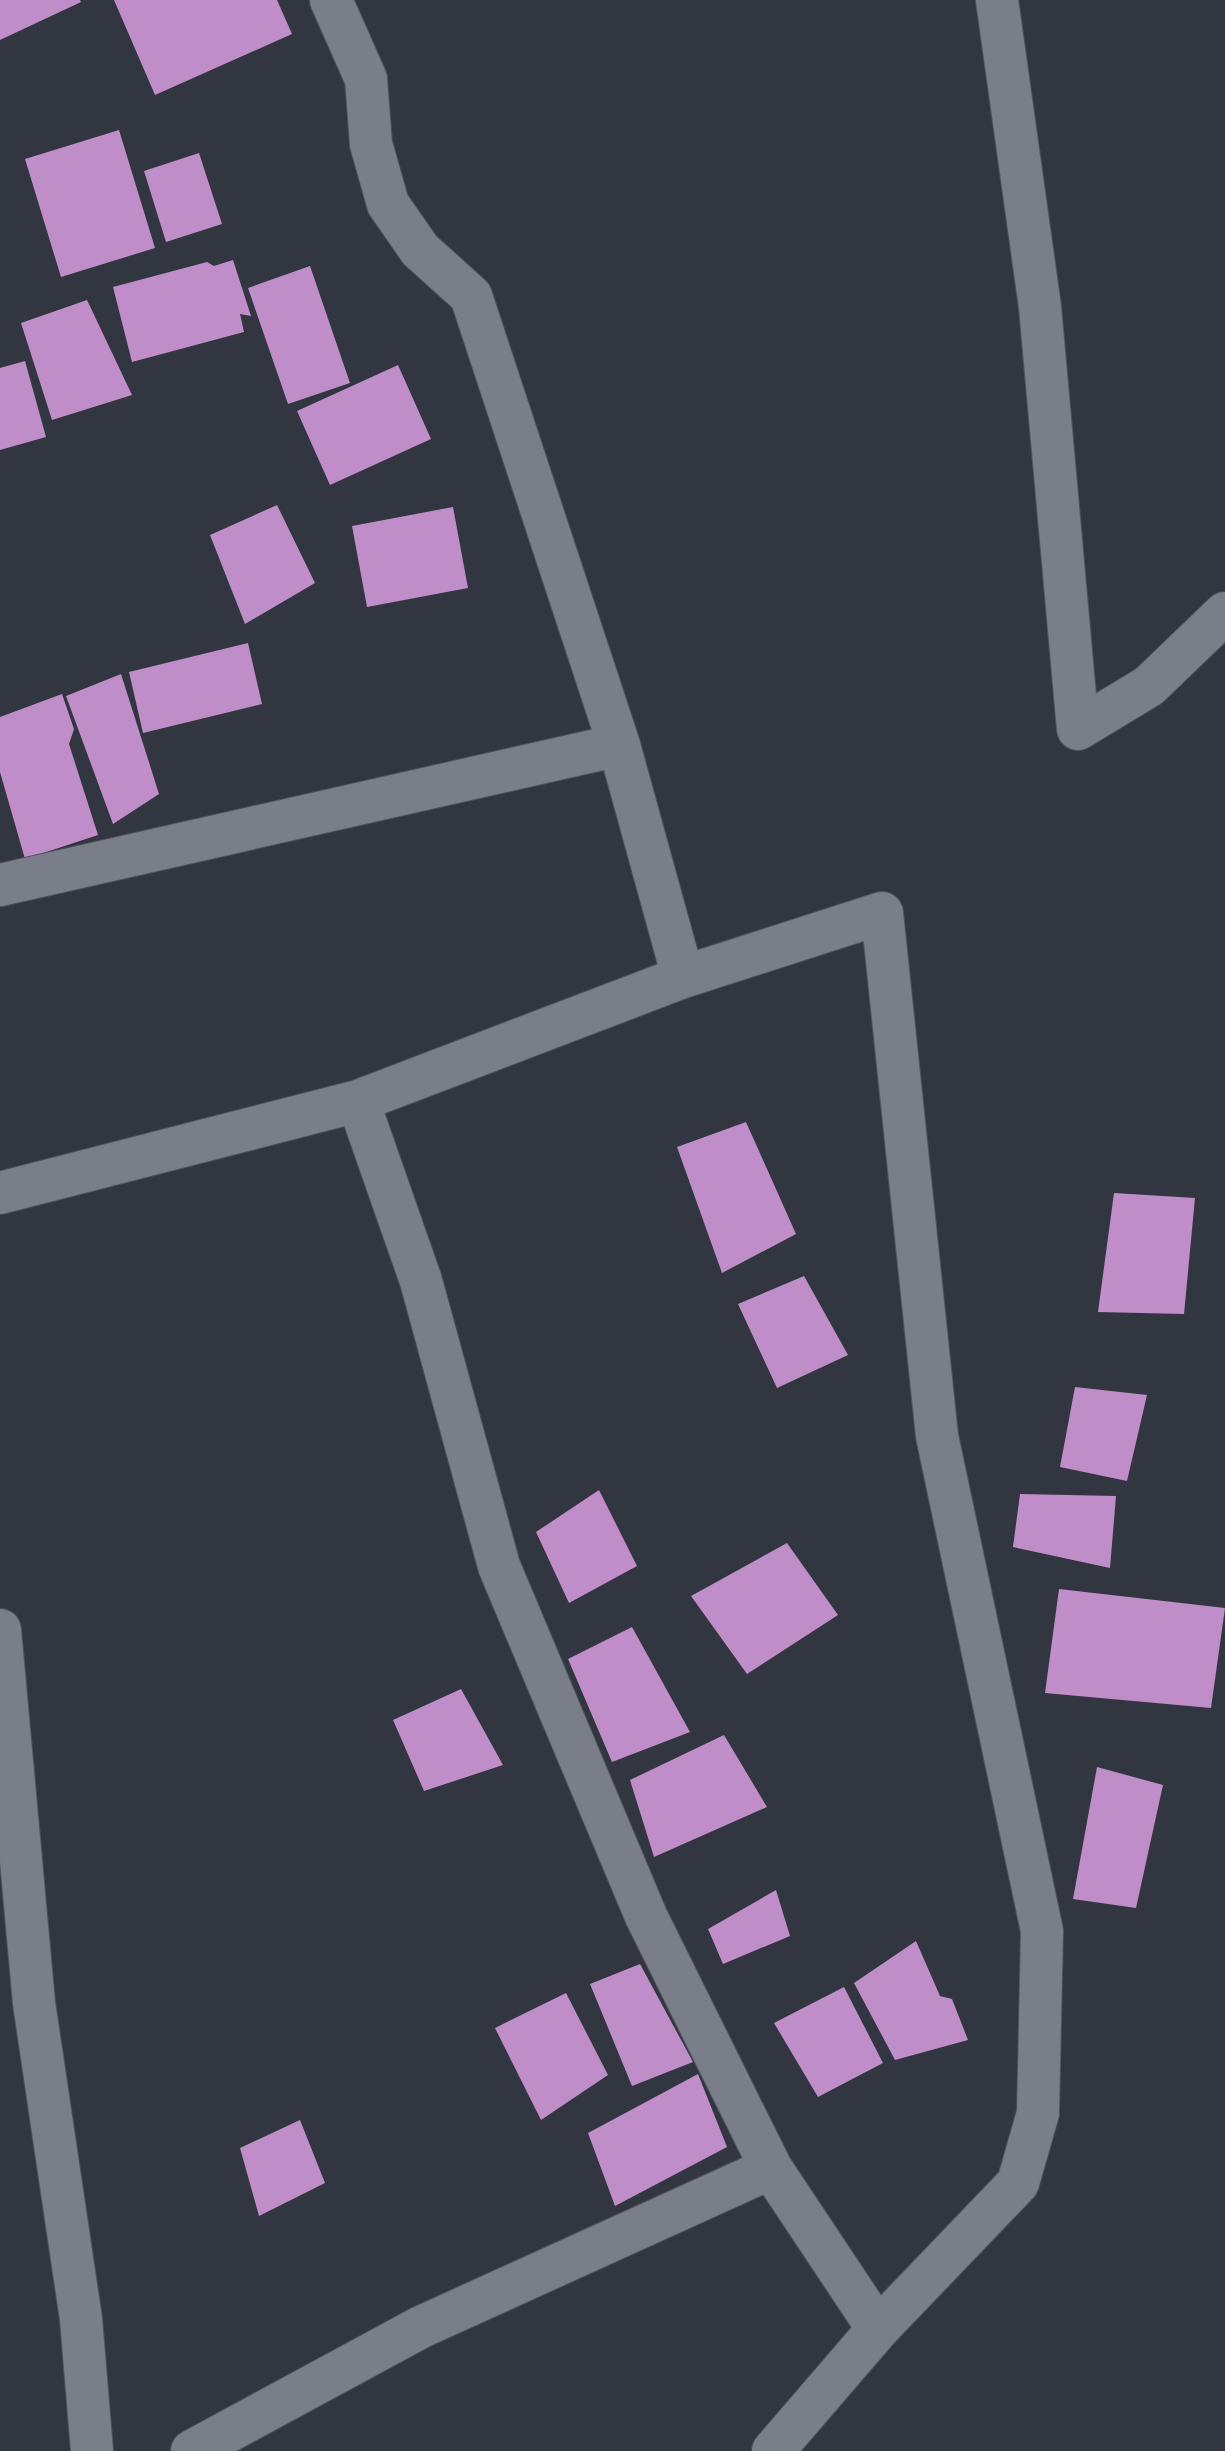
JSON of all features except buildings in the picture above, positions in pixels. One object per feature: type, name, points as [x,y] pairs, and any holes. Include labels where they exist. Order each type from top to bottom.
[{"type":"street","points":[[331,0],[366,79],[371,144],[388,204],[420,250],[471,296],[619,745],[683,977]]},
{"type":"street","points":[[997,0],[1040,307],[1078,729],[1149,686],[1225,613]]},
{"type":"street","points":[[0,885],[619,745]]},
{"type":"street","points":[[0,1193],[358,1101],[683,977],[882,913],[937,1436],[1042,1931],[1038,2113],[1018,2183],[878,2329],[773,2451]]},
{"type":"street","points":[[358,1101],[421,1281],[499,1566],[646,1916],[771,2168],[878,2329]]},
{"type":"street","points":[[0,1630],[34,2003],[81,2319],[92,2451]]},
{"type":"street","points":[[192,2451],[421,2327],[771,2168]]}]
